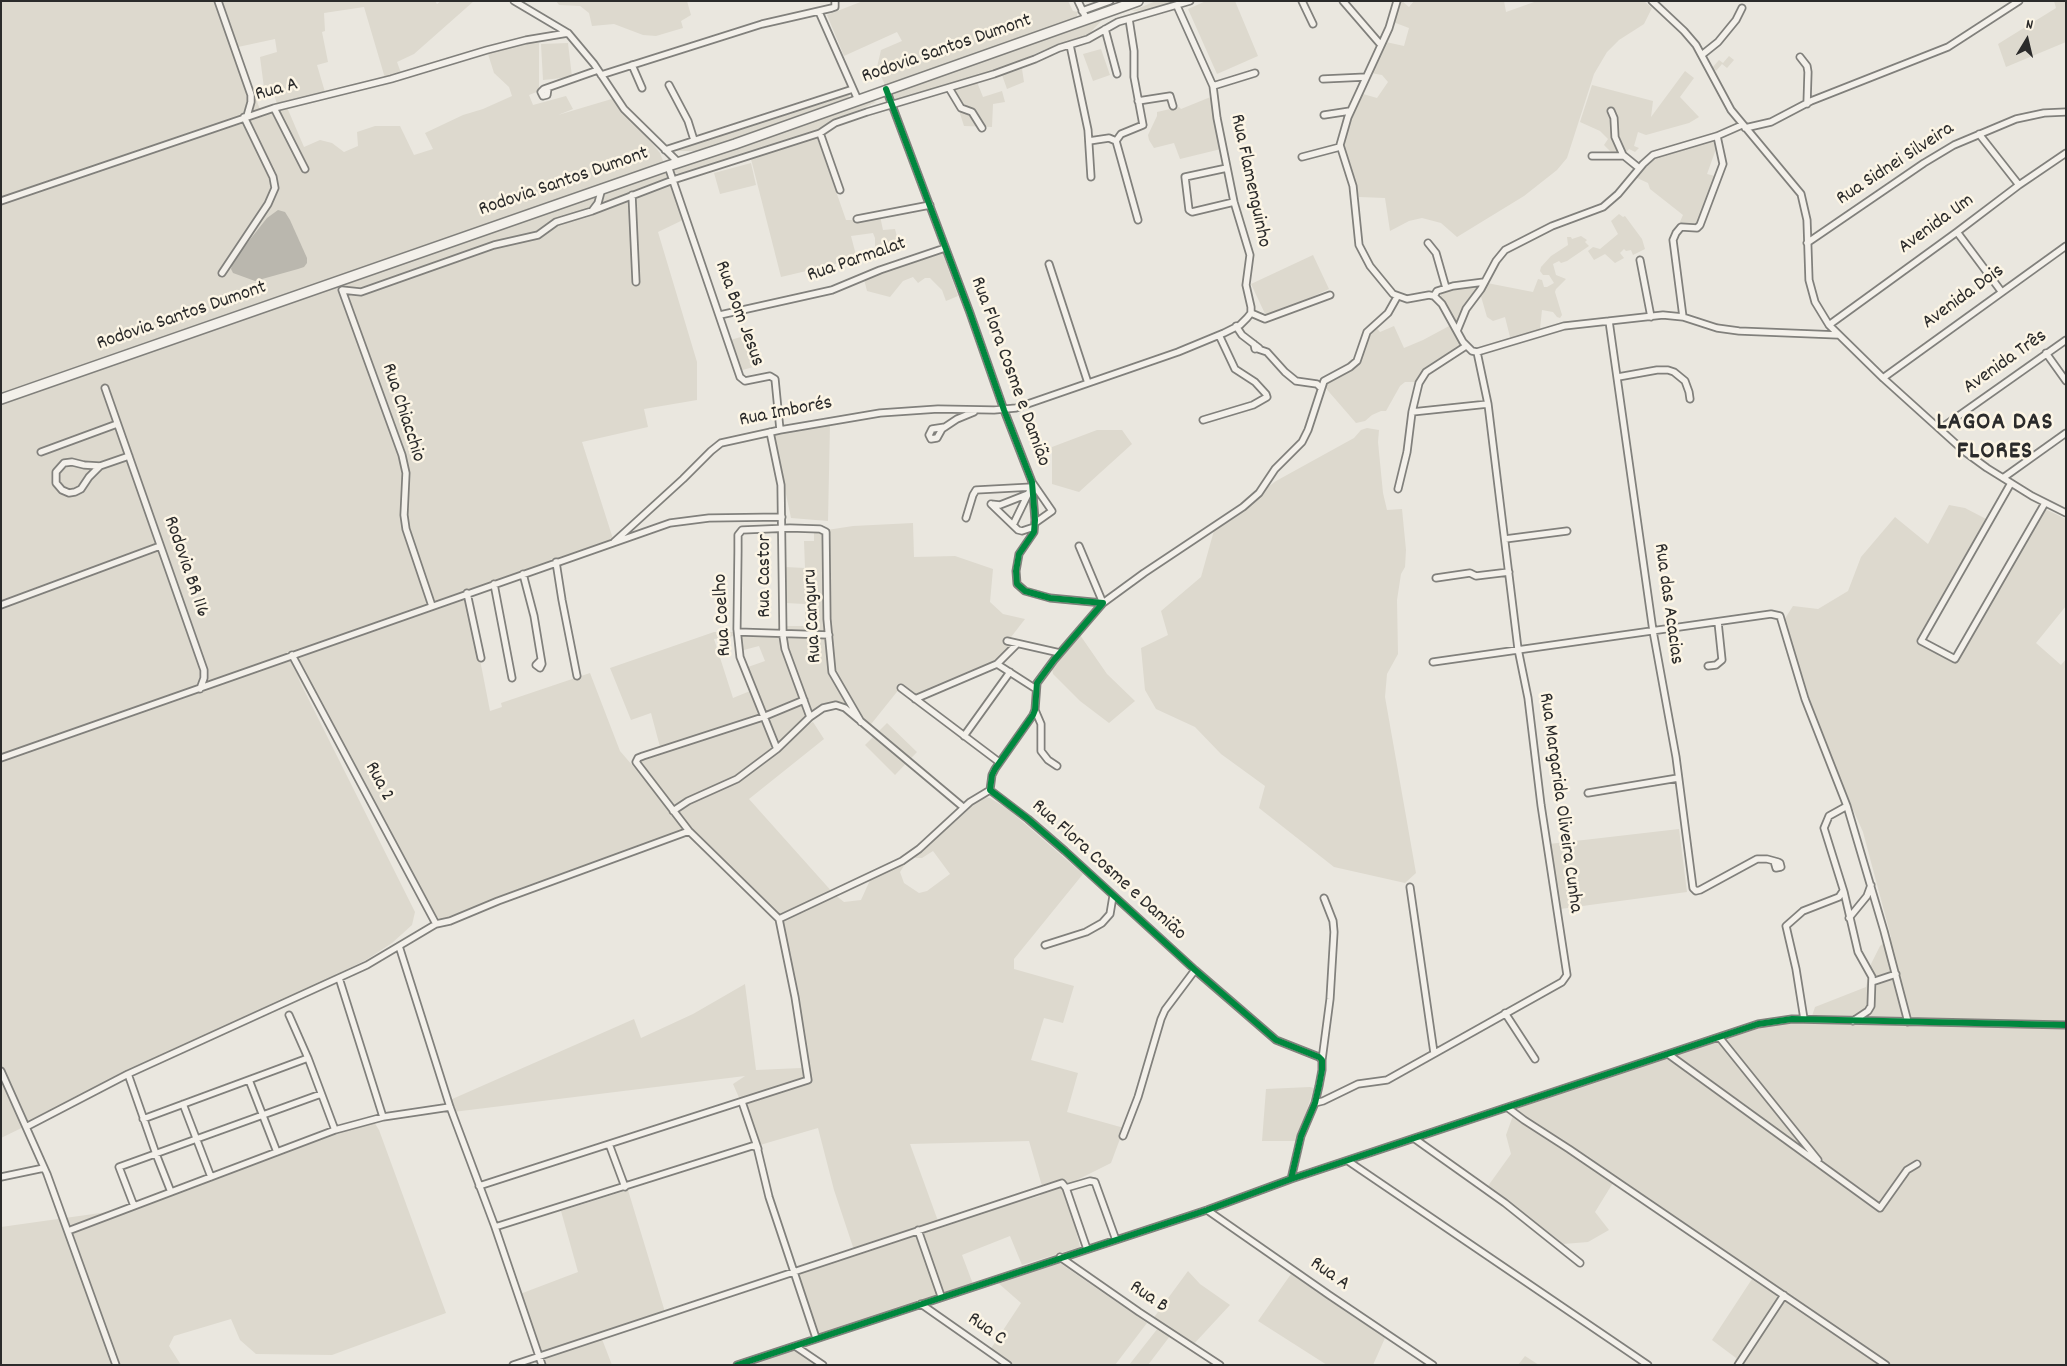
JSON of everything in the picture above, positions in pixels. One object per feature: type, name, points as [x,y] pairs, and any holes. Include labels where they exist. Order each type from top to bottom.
[{"type":"highway","name":"Rodovia Santos Dumont","points":[[1,399],[1138,1]]},
{"type":"street","points":[[218,1],[250,90],[251,102],[246,117],[273,177],[275,188],[268,204],[245,242],[222,273]]},
{"type":"street","points":[[514,1],[568,33],[584,49],[624,109],[678,162]]},
{"type":"street","points":[[548,88],[632,65],[762,24],[819,12],[835,7],[835,1]]},
{"type":"street","points":[[1078,1],[1087,20]]},
{"type":"street","points":[[1082,11],[1110,1]]},
{"type":"street","points":[[592,211],[672,180],[820,133],[835,123],[994,74],[1035,59],[1048,52],[1088,39],[1111,25],[1190,1]]},
{"type":"street","points":[[1302,1],[1313,24]]},
{"type":"street","points":[[1343,1],[1381,45]]},
{"type":"street","points":[[1397,1],[1389,28],[1350,111],[1343,130],[1340,147],[1354,193],[1359,245],[1365,259],[1380,281],[1397,297],[1407,300],[1429,295],[1434,296],[1442,304],[1466,346],[1480,352],[1551,329],[1574,324],[1670,315],[1739,332],[1838,335]]},
{"type":"street","points":[[1652,1],[1684,31],[1703,54],[1721,93],[1743,127],[1801,194],[1806,208],[1808,269],[1812,291],[1820,312],[1829,325],[1883,378],[1965,452],[2002,478],[2066,513]]},
{"type":"street","points":[[1457,331],[1466,309],[1505,250],[1552,226],[1603,207],[1618,194],[1648,159],[1659,153],[1743,127],[1771,122],[1807,104],[1948,47],[2019,1]]},
{"type":"street","name":"Rua Flamenguinho","points":[[1177,6],[1213,86],[1217,118],[1234,202],[1250,255],[1246,280],[1250,313]]},
{"type":"street","points":[[1703,54],[1718,42],[1736,20],[1742,8]]},
{"type":"street","points":[[819,12],[858,100]]},
{"type":"street","points":[[1116,142],[1121,134],[1143,125],[1138,100],[1129,19]]},
{"type":"street","points":[[1105,29],[1117,74]]},
{"type":"street","name":"Rua A","points":[[1,201],[274,108],[391,79],[486,50],[526,40],[568,33]]},
{"type":"street","points":[[1070,45],[1089,141],[1091,177]]},
{"type":"street","points":[[1800,57],[1807,66],[1808,72],[1807,104]]},
{"type":"street","points":[[632,65],[642,88]]},
{"type":"street","points":[[1213,86],[1255,73]]},
{"type":"street","points":[[1323,79],[1366,77]]},
{"type":"street","points":[[669,85],[688,121],[694,140]]},
{"type":"street","points":[[948,88],[961,108],[972,112],[982,128]]},
{"type":"street","points":[[665,150],[852,89]]},
{"type":"street","name":"Rua Flora Cosme e Damião","points":[[886,90],[1032,484],[1034,532],[1019,554],[1015,579],[1018,587],[1025,591],[1050,598],[1103,603]]},
{"type":"street","points":[[1138,100],[1170,96],[1173,106]]},
{"type":"street","points":[[274,108],[305,169]]},
{"type":"street","points":[[1324,115],[1350,111]]},
{"type":"street","points":[[1611,111],[1614,118],[1615,136],[1623,156],[1639,168]]},
{"type":"street","name":"Rua Sidnei Silveira","points":[[1807,243],[1940,153],[1979,134],[2030,116],[2066,112]]},
{"type":"street","points":[[820,133],[840,190]]},
{"type":"street","points":[[1979,134],[2019,185]]},
{"type":"street","points":[[1683,317],[1673,240],[1681,227],[1695,228],[1700,225],[1723,164],[1717,136]]},
{"type":"street","points":[[1089,141],[1109,138],[1116,142],[1138,220]]},
{"type":"street","points":[[1302,157],[1340,147]]},
{"type":"street","name":"Avenida Um","points":[[1829,325],[2019,185],[2066,153]]},
{"type":"street","points":[[1592,156],[1623,156]]},
{"type":"street","name":"Rua Bom Jesus","points":[[668,166],[740,378],[746,381],[770,376],[774,377],[780,430]]},
{"type":"street","points":[[1227,168],[1185,177],[1189,210],[1192,212],[1234,202]]},
{"type":"street","points":[[592,211],[598,203],[602,188]]},
{"type":"street","points":[[632,195],[636,282]]},
{"type":"street","points":[[857,219],[930,205]]},
{"type":"street","name":"Rua Chiacchio","points":[[432,606],[406,529],[404,515],[406,472],[402,455],[342,290],[363,291],[486,248],[538,235],[556,222],[592,211]]},
{"type":"street","points":[[1957,232],[2001,291]]},
{"type":"street","points":[[1428,243],[1436,253],[1446,288]]},
{"type":"street","name":"Rua Parmalat","points":[[720,315],[832,290],[880,270],[945,248]]},
{"type":"street","name":"Avenida Dois","points":[[1883,378],[2001,291],[2065,248]]},
{"type":"street","points":[[1640,260],[1651,316]]},
{"type":"street","points":[[1049,264],[1088,383]]},
{"type":"street","points":[[1434,296],[1437,291],[1446,288],[1484,282]]},
{"type":"street","points":[[1004,410],[1016,408],[1178,352],[1236,326],[1250,313],[1265,319],[1330,295]]},
{"type":"street","points":[[1056,766],[1041,751],[1041,724],[1035,710],[1037,683],[1103,603],[1144,573],[1236,512],[1259,493],[1274,469],[1302,442],[1308,430],[1320,387],[1324,381],[1350,367],[1357,361],[1367,332],[1388,313],[1397,297]]},
{"type":"street","name":"Rua das Acacias","points":[[1609,321],[1653,631],[1678,778],[1692,886],[1696,890],[1757,859],[1774,861]]},
{"type":"street","points":[[1236,326],[1242,336],[1267,352],[1285,372],[1296,380],[1317,384],[1320,387]]},
{"type":"street","points":[[1203,420],[1253,405],[1267,397],[1256,382],[1236,368],[1219,335]]},
{"type":"street","name":"Avenida Três","points":[[1940,429],[2066,340]]},
{"type":"street","points":[[1398,489],[1407,452],[1412,412],[1422,377],[1426,372],[1466,346]]},
{"type":"street","name":"Rua Margarida Oliveira Cunha","points":[[1315,1103],[1358,1084],[1387,1080],[1562,982],[1566,977],[1567,972],[1541,805],[1528,698],[1518,648],[1480,352]]},
{"type":"street","points":[[2046,353],[2066,381]]},
{"type":"street","points":[[1618,377],[1657,370],[1668,370],[1684,381],[1690,399]]},
{"type":"street","name":"Rodovia BR 116","points":[[105,388],[204,670],[204,678],[200,689]]},
{"type":"street","points":[[1412,412],[1488,404]]},
{"type":"street","points":[[945,427],[957,419],[979,410]]},
{"type":"street","name":"Rua Imborés","points":[[614,542],[715,447],[730,441],[880,412],[1004,410]]},
{"type":"street","points":[[41,452],[117,424]]},
{"type":"street","name":"Rua Castor","points":[[770,432],[781,485],[783,528],[782,633],[786,650],[810,717]]},
{"type":"street","points":[[2002,478],[2066,432]]},
{"type":"street","points":[[100,466],[89,476],[82,488],[75,492],[69,493],[62,490],[56,483],[56,472],[64,463],[100,466],[129,456]]},
{"type":"street","points":[[2011,483],[1921,641],[1955,659],[2046,503]]},
{"type":"street","points":[[1028,494],[1000,505],[991,504],[1022,531],[1052,511],[1032,484]]},
{"type":"street","points":[[1013,525],[1032,484]]},
{"type":"street","points":[[966,518],[976,490],[1032,484]]},
{"type":"street","points":[[1,758],[670,523],[709,518],[782,517]]},
{"type":"street","name":"Rua Canguru","points":[[783,528],[820,529],[826,532],[828,635],[832,672],[861,722]]},
{"type":"street","name":"Rua Coelho","points":[[777,749],[740,656],[738,632],[738,551],[739,533],[744,530],[783,528]]},
{"type":"street","points":[[1505,539],[1567,531]]},
{"type":"street","points":[[1,605],[160,546]]},
{"type":"street","points":[[1079,546],[1103,603]]},
{"type":"street","points":[[557,562],[562,600],[577,676]]},
{"type":"street","points":[[1436,578],[1470,573],[1476,576],[1509,572]]},
{"type":"street","points":[[523,574],[534,616],[541,660]]},
{"type":"street","points":[[494,584],[512,678]]},
{"type":"street","points":[[467,593],[480,658]]},
{"type":"street","points":[[1433,662],[1478,657],[1518,648],[1771,614],[1780,616],[1805,699],[1847,806],[1871,885],[1908,1022]]},
{"type":"street","points":[[1708,666],[1716,665],[1722,660],[1718,622]]},
{"type":"street","points":[[738,632],[828,635]]},
{"type":"street","points":[[1007,641],[1060,653]]},
{"type":"street","points":[[915,699],[997,664],[1017,644]]},
{"type":"street","name":"Rua 2","points":[[292,655],[436,924]]},
{"type":"street","points":[[997,664],[1036,689]]},
{"type":"street","points":[[964,736],[1010,672]]},
{"type":"street","points":[[900,688],[999,762]]},
{"type":"street","points":[[480,1186],[808,1080],[795,997],[779,919],[689,831],[636,764],[638,758],[763,717],[804,700]]},
{"type":"street","points":[[673,811],[688,801],[737,779],[777,749],[810,717],[823,708],[836,705],[845,708],[963,807]]},
{"type":"street","points":[[779,919],[902,861],[925,844],[963,807],[977,796],[990,790],[992,775],[999,762],[1019,736],[1035,710]]},
{"type":"street","points":[[1588,793],[1678,778]]},
{"type":"street","name":"Rua Flora Cosme e Damião","points":[[990,790],[1035,825],[1195,970],[1276,1040],[1319,1057],[1322,1060]]},
{"type":"street","points":[[1847,806],[1829,816],[1824,828],[1843,891],[1858,952],[1869,970],[1872,982],[1870,1009],[1853,1021]]},
{"type":"street","points":[[26,1127],[128,1074],[339,978],[436,924],[450,921],[498,901],[689,831]]},
{"type":"street","points":[[1849,918],[1867,896],[1871,885]]},
{"type":"street","points":[[1410,887],[1434,1053]]},
{"type":"street","points":[[1804,1019],[1796,968],[1786,926],[1803,911],[1839,897],[1843,891]]},
{"type":"street","points":[[1045,945],[1068,936],[1086,932],[1102,923],[1110,914],[1113,896]]},
{"type":"street","points":[[1291,1180],[1301,1136],[1315,1103],[1322,1070],[1330,999],[1334,932],[1333,921],[1324,898]]},
{"type":"street","points":[[399,946],[450,1107],[495,1227],[542,1365]]},
{"type":"street","points":[[1123,1136],[1138,1096],[1161,1019],[1195,970]]},
{"type":"street","points":[[1872,982],[1896,974]]},
{"type":"street","points":[[339,978],[383,1117]]},
{"type":"street","points":[[1505,1013],[1536,1059]]},
{"type":"street","points":[[289,1015],[308,1058],[335,1130]]},
{"type":"street","points":[[736,1365],[1207,1210],[1291,1180],[1767,1022],[1804,1019],[2066,1025]]},
{"type":"street","points":[[1719,1037],[1824,1167]]},
{"type":"street","points":[[1668,1054],[1880,1208],[1907,1170],[1917,1164]]},
{"type":"street","points":[[143,1119],[308,1058]]},
{"type":"street","points":[[1,1071],[44,1168],[116,1365]]},
{"type":"street","points":[[128,1074],[156,1154],[172,1192]]},
{"type":"street","points":[[249,1080],[277,1152]]},
{"type":"street","points":[[134,1206],[119,1167],[322,1094]]},
{"type":"street","points":[[742,1102],[758,1149],[793,1273],[816,1338]]},
{"type":"street","points":[[183,1104],[211,1177]]},
{"type":"street","points":[[68,1231],[335,1130],[383,1117],[450,1107]]},
{"type":"street","points":[[1508,1108],[1886,1365]]},
{"type":"street","points":[[1415,1139],[1504,1203],[1580,1263]]},
{"type":"street","points":[[609,1144],[625,1187]]},
{"type":"street","points":[[495,1227],[752,1146],[758,1149]]},
{"type":"street","points":[[1348,1161],[1648,1365]]},
{"type":"street","points":[[1,1177],[44,1168]]},
{"type":"street","points":[[1066,1188],[1090,1181],[1095,1182],[1116,1240]]},
{"type":"street","points":[[513,1365],[1062,1183],[1066,1188],[1087,1249]]},
{"type":"street","name":"Rua A","points":[[1207,1210],[1433,1365]]},
{"type":"street","points":[[918,1230],[941,1296]]},
{"type":"street","name":"Rua B","points":[[1060,1257],[1220,1365]]},
{"type":"street","points":[[1738,1365],[1784,1295]]},
{"type":"street","name":"Rua C","points":[[921,1304],[1008,1365]]},
{"type":"street","points":[[795,1346],[823,1365]]},
{"type":"shaded area","points":[[1,1],[435,1],[437,4],[441,1],[474,1],[414,54],[397,62],[401,73],[385,78],[364,7],[324,13],[325,31],[322,32],[328,62],[317,65],[325,92],[277,104],[272,88],[264,88],[260,57],[277,52],[275,39],[238,47],[235,44],[261,112],[286,105],[304,147],[320,140],[332,143],[344,152],[358,146],[357,132],[375,126],[400,126],[414,155],[433,149],[425,133],[463,115],[483,109],[512,96],[509,87],[494,73],[488,54],[520,44],[539,43],[539,91],[529,95],[533,105],[566,96],[573,109],[558,115],[615,98],[660,153],[685,219],[658,232],[697,362],[697,400],[644,409],[648,427],[582,442],[614,542],[467,593],[490,711],[502,707],[501,703],[590,673],[620,751],[681,822],[636,760],[764,716],[748,667],[765,661],[759,646],[740,651],[738,632],[782,633],[782,626],[805,626],[805,604],[785,603],[785,567],[805,568],[804,541],[814,541],[814,532],[853,526],[913,523],[914,557],[955,556],[993,569],[990,602],[1003,614],[1025,619],[1008,641],[1017,644],[996,665],[915,699],[900,688],[868,728],[836,705],[823,708],[777,749],[746,773],[702,798],[734,783],[780,750],[806,725],[813,722],[824,739],[749,799],[834,894],[844,902],[861,900],[871,878],[907,861],[900,872],[904,883],[919,893],[927,891],[950,874],[933,851],[922,858],[915,858],[916,855],[975,800],[984,797],[990,798],[1008,809],[1083,874],[1014,959],[1014,969],[1074,986],[1063,1023],[1044,1018],[1031,1060],[1078,1073],[1067,1112],[1124,1128],[1111,1163],[1069,1184],[1064,1181],[1080,1247],[1022,1265],[1010,1236],[962,1255],[973,1284],[817,1335],[795,1274],[1006,1205],[1040,1196],[1042,1186],[1029,1141],[910,1144],[938,1221],[854,1250],[834,1190],[818,1128],[760,1145],[733,1084],[745,1076],[453,1112],[450,1100],[634,1019],[641,1038],[693,1014],[745,984],[756,1070],[801,1068],[806,1059],[782,921],[689,831],[586,865],[537,887],[535,883],[447,920],[436,917],[296,674],[415,912],[412,925],[392,943],[366,960],[1,1138]]},
{"type":"shaded area","points":[[556,1],[687,1],[691,15],[681,21],[683,28],[656,36],[643,35],[614,24],[592,26],[589,13],[580,6],[559,5]]},
{"type":"shaded area","points":[[863,1],[1068,1],[1073,11],[1078,12],[1076,19],[885,85],[877,67],[881,50],[902,41],[897,32],[844,56],[827,15]]},
{"type":"shaded area","points":[[1156,1],[1178,1],[1146,10],[1132,11]]},
{"type":"shaded area","points":[[1206,1],[1235,1],[1258,56],[1217,74],[1188,9]]},
{"type":"shaded area","points":[[1399,1],[1402,1],[1409,7],[1414,1],[1504,1],[1506,12],[1537,1],[1644,1],[1652,8],[1644,24],[1619,40],[1607,52],[1594,74],[1567,158],[1557,170],[1524,196],[1457,237],[1441,223],[1422,218],[1409,221],[1390,231],[1385,198],[1359,197],[1344,149],[1345,134],[1363,94],[1377,98],[1388,82],[1382,75],[1371,73],[1386,42],[1404,46],[1409,28],[1393,22]]},
{"type":"shaded area","points":[[2054,1],[2066,1],[2066,42],[2006,67],[1998,44],[2056,8]]},
{"type":"shaded area","points":[[1102,20],[1089,34],[1080,39],[1046,49],[1012,64],[901,100],[891,100],[889,94]]},
{"type":"shaded area","points":[[568,43],[572,77],[543,80],[541,44]]},
{"type":"shaded area","points":[[1101,49],[1110,75],[1093,81],[1083,54]]},
{"type":"shaded area","points":[[1729,56],[1734,60],[1727,68],[1722,64],[1716,71],[1712,68],[1719,60],[1723,63]]},
{"type":"shaded area","points":[[1022,69],[1024,82],[1007,89],[1002,75]]},
{"type":"shaded area","points":[[1685,71],[1694,78],[1680,97],[1699,117],[1689,123],[1646,135],[1638,132],[1634,146],[1639,148],[1635,152],[1629,149],[1624,155],[1614,155],[1604,145],[1608,139],[1600,131],[1580,122],[1592,85],[1653,101],[1651,117]]},
{"type":"shaded area","points":[[977,82],[983,97],[1002,91],[1005,102],[993,104],[992,127],[964,126],[952,89]]},
{"type":"shaded area","points":[[849,92],[850,95],[847,98],[699,151],[676,151],[676,148]]},
{"type":"shaded area","points":[[1213,96],[1216,130],[1221,149],[1180,159],[1174,143],[1154,148],[1148,135],[1157,112],[1179,107],[1181,109]]},
{"type":"shaded area","points":[[872,100],[876,102],[809,133],[685,174],[672,173],[671,170]]},
{"type":"shaded area","points":[[817,137],[846,220],[880,216],[883,230],[895,229],[898,241],[881,253],[875,248],[873,233],[851,236],[857,259],[781,277],[751,159]]},
{"type":"shaded area","points":[[1706,141],[1714,142],[1716,149],[1707,174],[1715,176],[1696,226],[1679,224],[1683,215],[1650,189],[1648,183],[1635,177],[1651,159]]},
{"type":"shaded area","points":[[751,163],[756,185],[720,194],[714,173]]},
{"type":"shaded area","points":[[278,210],[285,212],[290,220],[307,258],[307,263],[304,267],[255,281],[233,273],[231,269],[233,261],[267,218]]},
{"type":"shaded area","points":[[1619,214],[1623,217],[1625,216],[1642,239],[1645,249],[1633,255],[1631,250],[1626,251],[1624,249],[1620,253],[1624,258],[1615,263],[1605,254],[1594,260],[1588,251],[1593,247],[1600,249],[1618,234],[1611,221]]},
{"type":"shaded area","points":[[1581,236],[1587,240],[1585,242],[1589,246],[1567,261],[1561,263],[1559,261],[1553,264],[1556,275],[1566,279],[1555,292],[1562,315],[1560,318],[1553,312],[1542,310],[1540,329],[1512,339],[1505,317],[1493,321],[1487,317],[1480,293],[1487,283],[1533,292],[1538,279],[1542,280],[1544,287],[1547,287],[1554,283],[1549,275],[1543,275],[1540,271],[1541,267],[1551,256],[1568,245],[1567,237],[1572,239]]},
{"type":"shaded area","points":[[942,251],[958,296],[946,301],[942,290],[930,278],[925,278],[918,283],[913,277],[903,281],[890,297],[867,291],[864,279]]},
{"type":"shaded area","points":[[1313,255],[1329,289],[1267,318],[1251,284]]},
{"type":"shaded area","points":[[1477,287],[1457,325],[1441,298],[1441,293],[1444,290]]},
{"type":"shaded area","points":[[1451,325],[1460,345],[1416,382],[1405,382],[1400,386],[1386,411],[1372,415],[1365,421],[1356,423],[1323,385],[1355,367],[1360,361],[1370,332],[1375,326],[1380,332],[1394,326],[1404,348]]},
{"type":"shaded area","points":[[748,335],[757,366],[739,371],[730,340]]},
{"type":"shaded area","points":[[830,424],[828,521],[791,518],[773,433]]},
{"type":"shaded area","points":[[1367,428],[1379,430],[1378,442],[1383,493],[1387,510],[1402,509],[1406,550],[1405,567],[1401,574],[1397,600],[1398,654],[1387,674],[1385,697],[1416,873],[1405,883],[1334,867],[1259,808],[1265,786],[1221,754],[1195,727],[1156,709],[1145,690],[1141,648],[1168,635],[1161,611],[1201,577],[1215,527],[1276,481],[1354,438],[1361,430]]},
{"type":"shaded area","points":[[1097,430],[1122,430],[1132,444],[1079,492],[1052,484],[1052,447]]},
{"type":"shaded area","points":[[1949,505],[1965,508],[1988,520],[1919,641],[1956,662],[2045,509],[2066,519],[2066,606],[2036,643],[2061,665],[2066,659],[2066,1365],[1734,1365],[1736,1358],[1712,1340],[1752,1279],[1647,1197],[1616,1178],[1595,1212],[1609,1230],[1588,1242],[1563,1244],[1488,1186],[1511,1154],[1506,1135],[1515,1110],[1524,1105],[1772,1024],[1810,1022],[1815,1007],[1866,987],[1871,964],[1880,946],[1891,937],[1863,832],[1819,734],[1784,620],[1793,606],[1818,609],[1848,591],[1861,557],[1895,517],[1928,544]]},
{"type":"shaded area","points":[[714,632],[733,632],[734,636],[714,639],[733,698],[750,691],[759,717],[660,747],[651,713],[631,720],[610,668]]},
{"type":"shaded area","points":[[1080,635],[1107,674],[1135,701],[1109,723],[1080,701],[1053,674],[1052,669]]},
{"type":"shaded area","points":[[887,723],[917,752],[895,775],[865,745]]},
{"type":"shaded area","points":[[1679,829],[1687,892],[1560,909],[1549,844]]},
{"type":"shaded area","points":[[1314,1088],[1297,1141],[1262,1141],[1266,1089]]},
{"type":"shaded area","points":[[374,1122],[379,1130],[446,1313],[332,1355],[256,1354],[240,1340],[231,1319],[174,1336],[169,1346],[181,1365],[1,1365],[1,1227],[136,1208],[344,1131]]},
{"type":"shaded area","points":[[628,1190],[665,1312],[600,1334],[612,1365],[543,1365],[520,1294],[578,1272],[561,1211]]},
{"type":"shaded area","points":[[1057,1261],[1147,1323],[1115,1365],[1012,1365],[990,1350],[1021,1303],[997,1282]]},
{"type":"shaded area","points":[[1188,1271],[1200,1284],[1230,1305],[1192,1346],[1152,1320]]},
{"type":"shaded area","points":[[1291,1274],[1385,1338],[1373,1365],[1327,1365],[1258,1321]]},
{"type":"shaded area","points":[[1158,1328],[1170,1336],[1148,1365],[1129,1365]]},
{"type":"shaded area","points":[[794,1349],[817,1365],[745,1365]]},
{"type":"shaded area","points":[[1525,1356],[1539,1365],[1518,1365]]},
{"type":"cycle path","points":[[886,89],[1032,482],[1034,532],[1019,554],[1016,571],[1017,584],[1025,591],[1050,598],[1103,603],[1054,660],[1037,683],[1033,715],[995,769],[992,775],[990,790],[1065,851],[1195,970],[1276,1040],[1319,1057],[1322,1060],[1322,1070],[1315,1103],[1301,1136],[1291,1179]]},
{"type":"cycle path","points":[[737,1365],[1207,1210],[1291,1179],[1758,1024],[1792,1019],[2066,1025]]},
{"type":"district","name":"LAGOA DAS FLORES","points":[[1995,440]]}]
